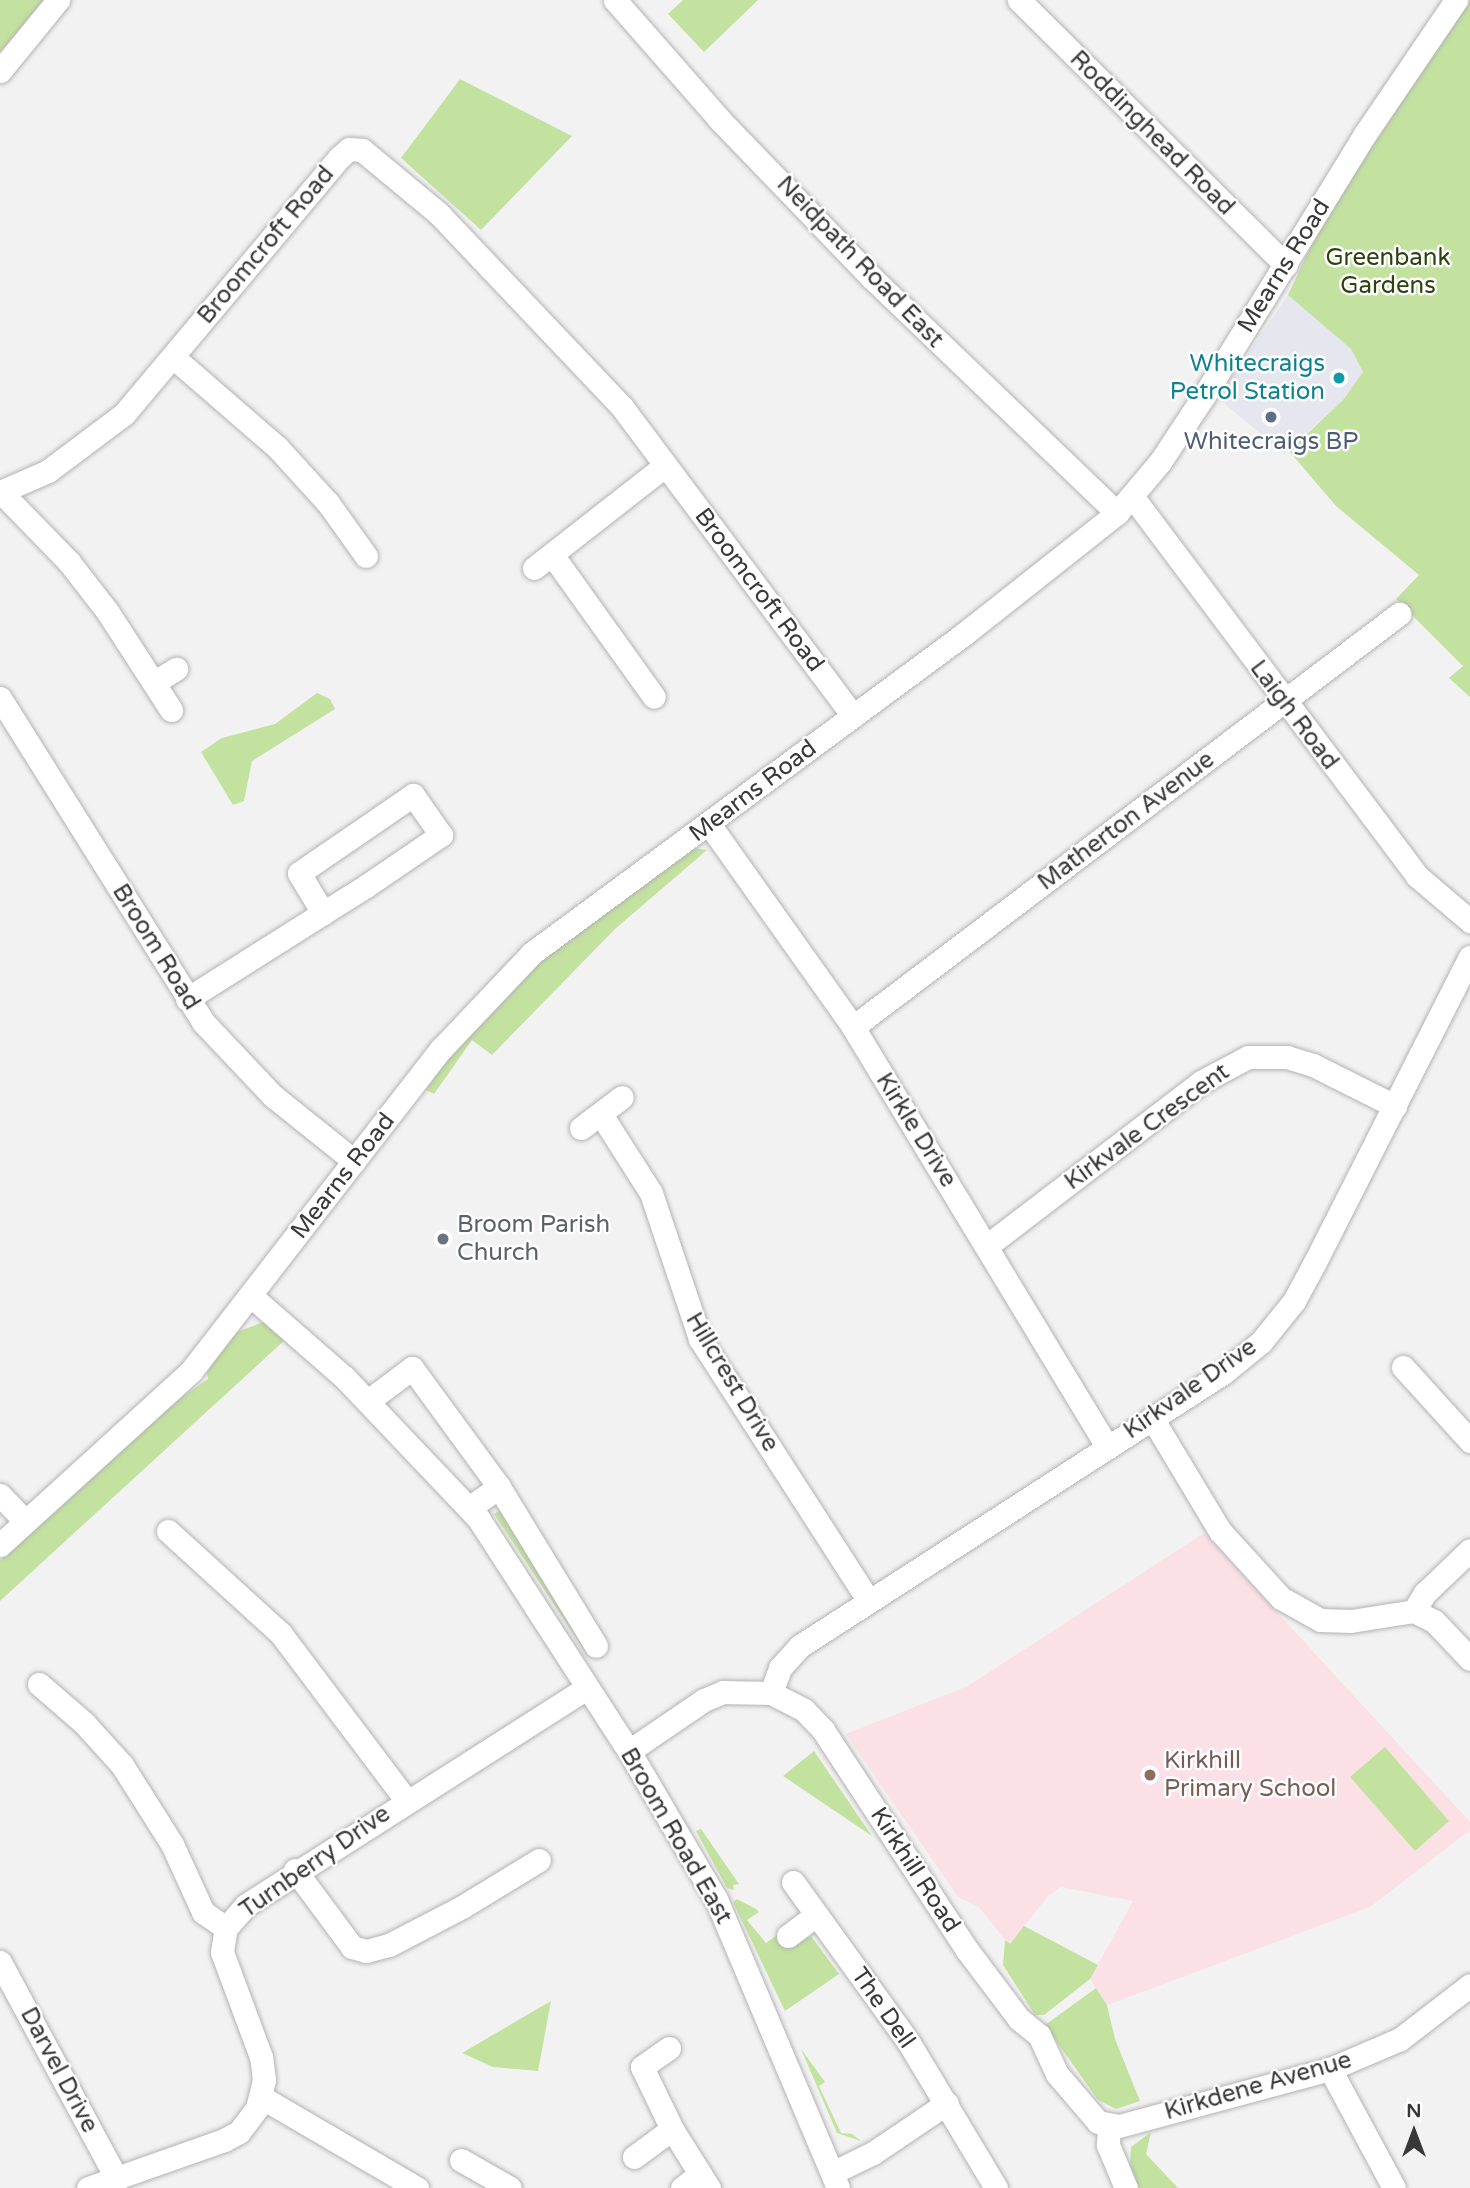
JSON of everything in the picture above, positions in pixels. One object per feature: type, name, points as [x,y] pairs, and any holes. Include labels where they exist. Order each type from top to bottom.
[{"type":"street","points":[[0,71],[58,0]]},
{"type":"street","name":"Neidpath Road East","points":[[615,0],[719,119],[871,277],[1124,505]]},
{"type":"street","name":"Mearns Road","points":[[0,1545],[169,1395],[251,1296],[450,1038],[515,969],[852,716],[1124,505],[1197,406],[1365,134],[1456,0]]},
{"type":"street","name":"Roddinghead Road","points":[[1023,1],[1286,265]]},
{"type":"street","name":"Broomcroft Road","points":[[1,492],[48,471],[99,436],[173,357],[340,157],[349,149],[362,150],[439,214],[622,407],[852,716]]},
{"type":"street","points":[[173,357],[277,447],[328,503],[364,556]]},
{"type":"street","points":[[654,697],[543,562],[666,465]]},
{"type":"street","points":[[1,492],[69,562],[172,710]]},
{"type":"street","name":"Laigh Road","points":[[1124,505],[1284,701],[1417,876],[1470,921]]},
{"type":"street","name":"Matherton Avenue","points":[[852,1027],[1399,614]]},
{"type":"street","points":[[155,682],[176,669]]},
{"type":"street","name":"Broom Road","points":[[0,698],[187,999],[259,1082],[354,1161]]},
{"type":"street","points":[[187,999],[323,913],[441,835],[413,795],[299,873],[323,913]]},
{"type":"street","name":"Kirkle Drive","points":[[709,824],[852,1027],[988,1245],[1107,1446]]},
{"type":"street","name":"Kirkvale Drive","points":[[771,1693],[780,1668],[795,1651],[867,1600],[1241,1361],[1294,1301],[1470,957]]},
{"type":"street","name":"Kirkvale Crescent","points":[[988,1245],[1201,1082],[1248,1057],[1287,1057],[1313,1065],[1395,1106]]},
{"type":"street","points":[[581,1128],[602,1116],[622,1097]]},
{"type":"street","name":"Hillcrest Drive","points":[[602,1116],[651,1193],[700,1339],[867,1600]]},
{"type":"street","name":"Broom Road East","points":[[251,1296],[368,1401],[468,1507],[629,1751],[716,1899],[836,2180]]},
{"type":"street","points":[[1402,1367],[1470,1441]]},
{"type":"street","points":[[368,1401],[412,1368],[499,1487],[596,1646]]},
{"type":"street","points":[[1152,1418],[1213,1522],[1280,1598],[1320,1620],[1351,1621],[1414,1611],[1434,1621],[1470,1659]]},
{"type":"street","points":[[468,1507],[499,1487]]},
{"type":"street","points":[[0,1495],[25,1521]]},
{"type":"street","points":[[168,1531],[281,1634],[406,1800]]},
{"type":"street","points":[[1414,1611],[1426,1592],[1470,1550]]},
{"type":"street","points":[[39,1684],[84,1723],[122,1765],[172,1844],[203,1912],[226,1928]]},
{"type":"street","name":"Turnberry Drive","points":[[261,2097],[261,2057],[224,1966],[226,1928],[246,1905],[295,1870],[586,1688]]},
{"type":"street","name":"Kirkhill Road","points":[[629,1751],[704,1700],[742,1689],[771,1693],[804,1710],[823,1730],[967,1950],[1018,2020],[1039,2035],[1074,2098],[1098,2122],[1109,2124]]},
{"type":"street","points":[[295,1870],[352,1947],[366,1951],[388,1945],[462,1907],[539,1860]]},
{"type":"street","name":"The Dell","points":[[793,1882],[947,2103],[996,2188]]},
{"type":"street","points":[[788,1936],[816,1915]]},
{"type":"street","name":"Darvel Drive","points":[[0,1962],[117,2179]]},
{"type":"street","name":"Kirkdene Avenue","points":[[1109,2124],[1119,2126],[1330,2069],[1401,2039],[1470,1985]]},
{"type":"street","points":[[669,2048],[642,2067],[672,2129],[705,2181],[682,2188]]},
{"type":"street","points":[[1330,2069],[1394,2188]]},
{"type":"street","points":[[88,2188],[239,2132],[261,2097],[411,2186]]},
{"type":"street","points":[[836,2180],[947,2103]]},
{"type":"street","points":[[1109,2124],[1108,2145],[1126,2188]]},
{"type":"street","points":[[634,2157],[672,2129]]},
{"type":"street","points":[[461,2160],[510,2188]]},
{"type":"shaded area","points":[[1288,295],[1351,349],[1363,372],[1343,400],[1284,454],[1218,398]]},
{"type":"shaded area","name":"Kirkhill Primary School","points":[[1204,1533],[1470,1822],[1470,1830],[1370,1907],[1107,2005],[1090,1979],[1133,1901],[1061,1887],[1049,1895],[1009,1945],[979,1907],[958,1897],[846,1734],[968,1686]]},
{"type":"green space","points":[[0,0],[45,0],[0,52]]},
{"type":"green space","points":[[683,0],[758,0],[704,52],[668,14]]},
{"type":"green space","name":"Greenbank Gardens","points":[[1470,0],[1470,697],[1449,678],[1463,666],[1396,599],[1419,575],[1336,506],[1289,451],[1343,400],[1363,372],[1351,349],[1288,295],[1323,220]]},
{"type":"green space","points":[[460,79],[572,136],[481,230],[401,158]]},
{"type":"green space","points":[[317,693],[330,699],[335,709],[252,761],[244,801],[233,805],[201,752],[222,738],[275,724]]},
{"type":"green space","points":[[692,848],[707,850],[615,929],[492,1055],[472,1040],[434,1094],[426,1090],[448,1056],[536,963]]},
{"type":"green space","points":[[263,1322],[287,1338],[0,1601],[0,1561],[21,1537],[167,1408],[208,1379],[207,1373],[232,1334]]},
{"type":"green space","points":[[504,1508],[593,1655],[589,1657],[494,1514]]},
{"type":"green space","points":[[1385,1747],[1449,1821],[1415,1851],[1350,1777]]},
{"type":"green space","points":[[814,1751],[872,1836],[783,1776]]},
{"type":"green space","points":[[701,1829],[739,1884],[733,1885],[734,1890],[727,1888],[696,1831]]},
{"type":"green space","points":[[737,1899],[759,1912],[747,1920],[766,1943],[781,1932],[792,1947],[811,1936],[839,1974],[785,2011],[733,1902]]},
{"type":"green space","points":[[1024,1926],[1098,1965],[1090,1979],[1044,2015],[1035,2015],[1003,1965],[1005,1940],[1010,1944]]},
{"type":"green space","points":[[1096,1988],[1107,2005],[1115,2039],[1140,2101],[1116,2109],[1098,2100],[1045,2025]]},
{"type":"green space","points":[[551,2001],[538,2071],[493,2067],[462,2053]]},
{"type":"green space","points":[[801,2049],[825,2082],[819,2086],[841,2133],[852,2134],[861,2141],[837,2133]]},
{"type":"green space","points":[[1151,2132],[1146,2154],[1178,2188],[1137,2188],[1130,2163],[1131,2147]]},
{"type":"place","name":"Whitecraigs Petrol Station","points":[[1339,378]]},
{"type":"place","name":"Whitecraigs BP","points":[[1271,417]]},
{"type":"place","name":"Broom Parish Church","points":[[443,1239]]},
{"type":"place","name":"Kirkhill Primary School","points":[[1150,1775]]}]
